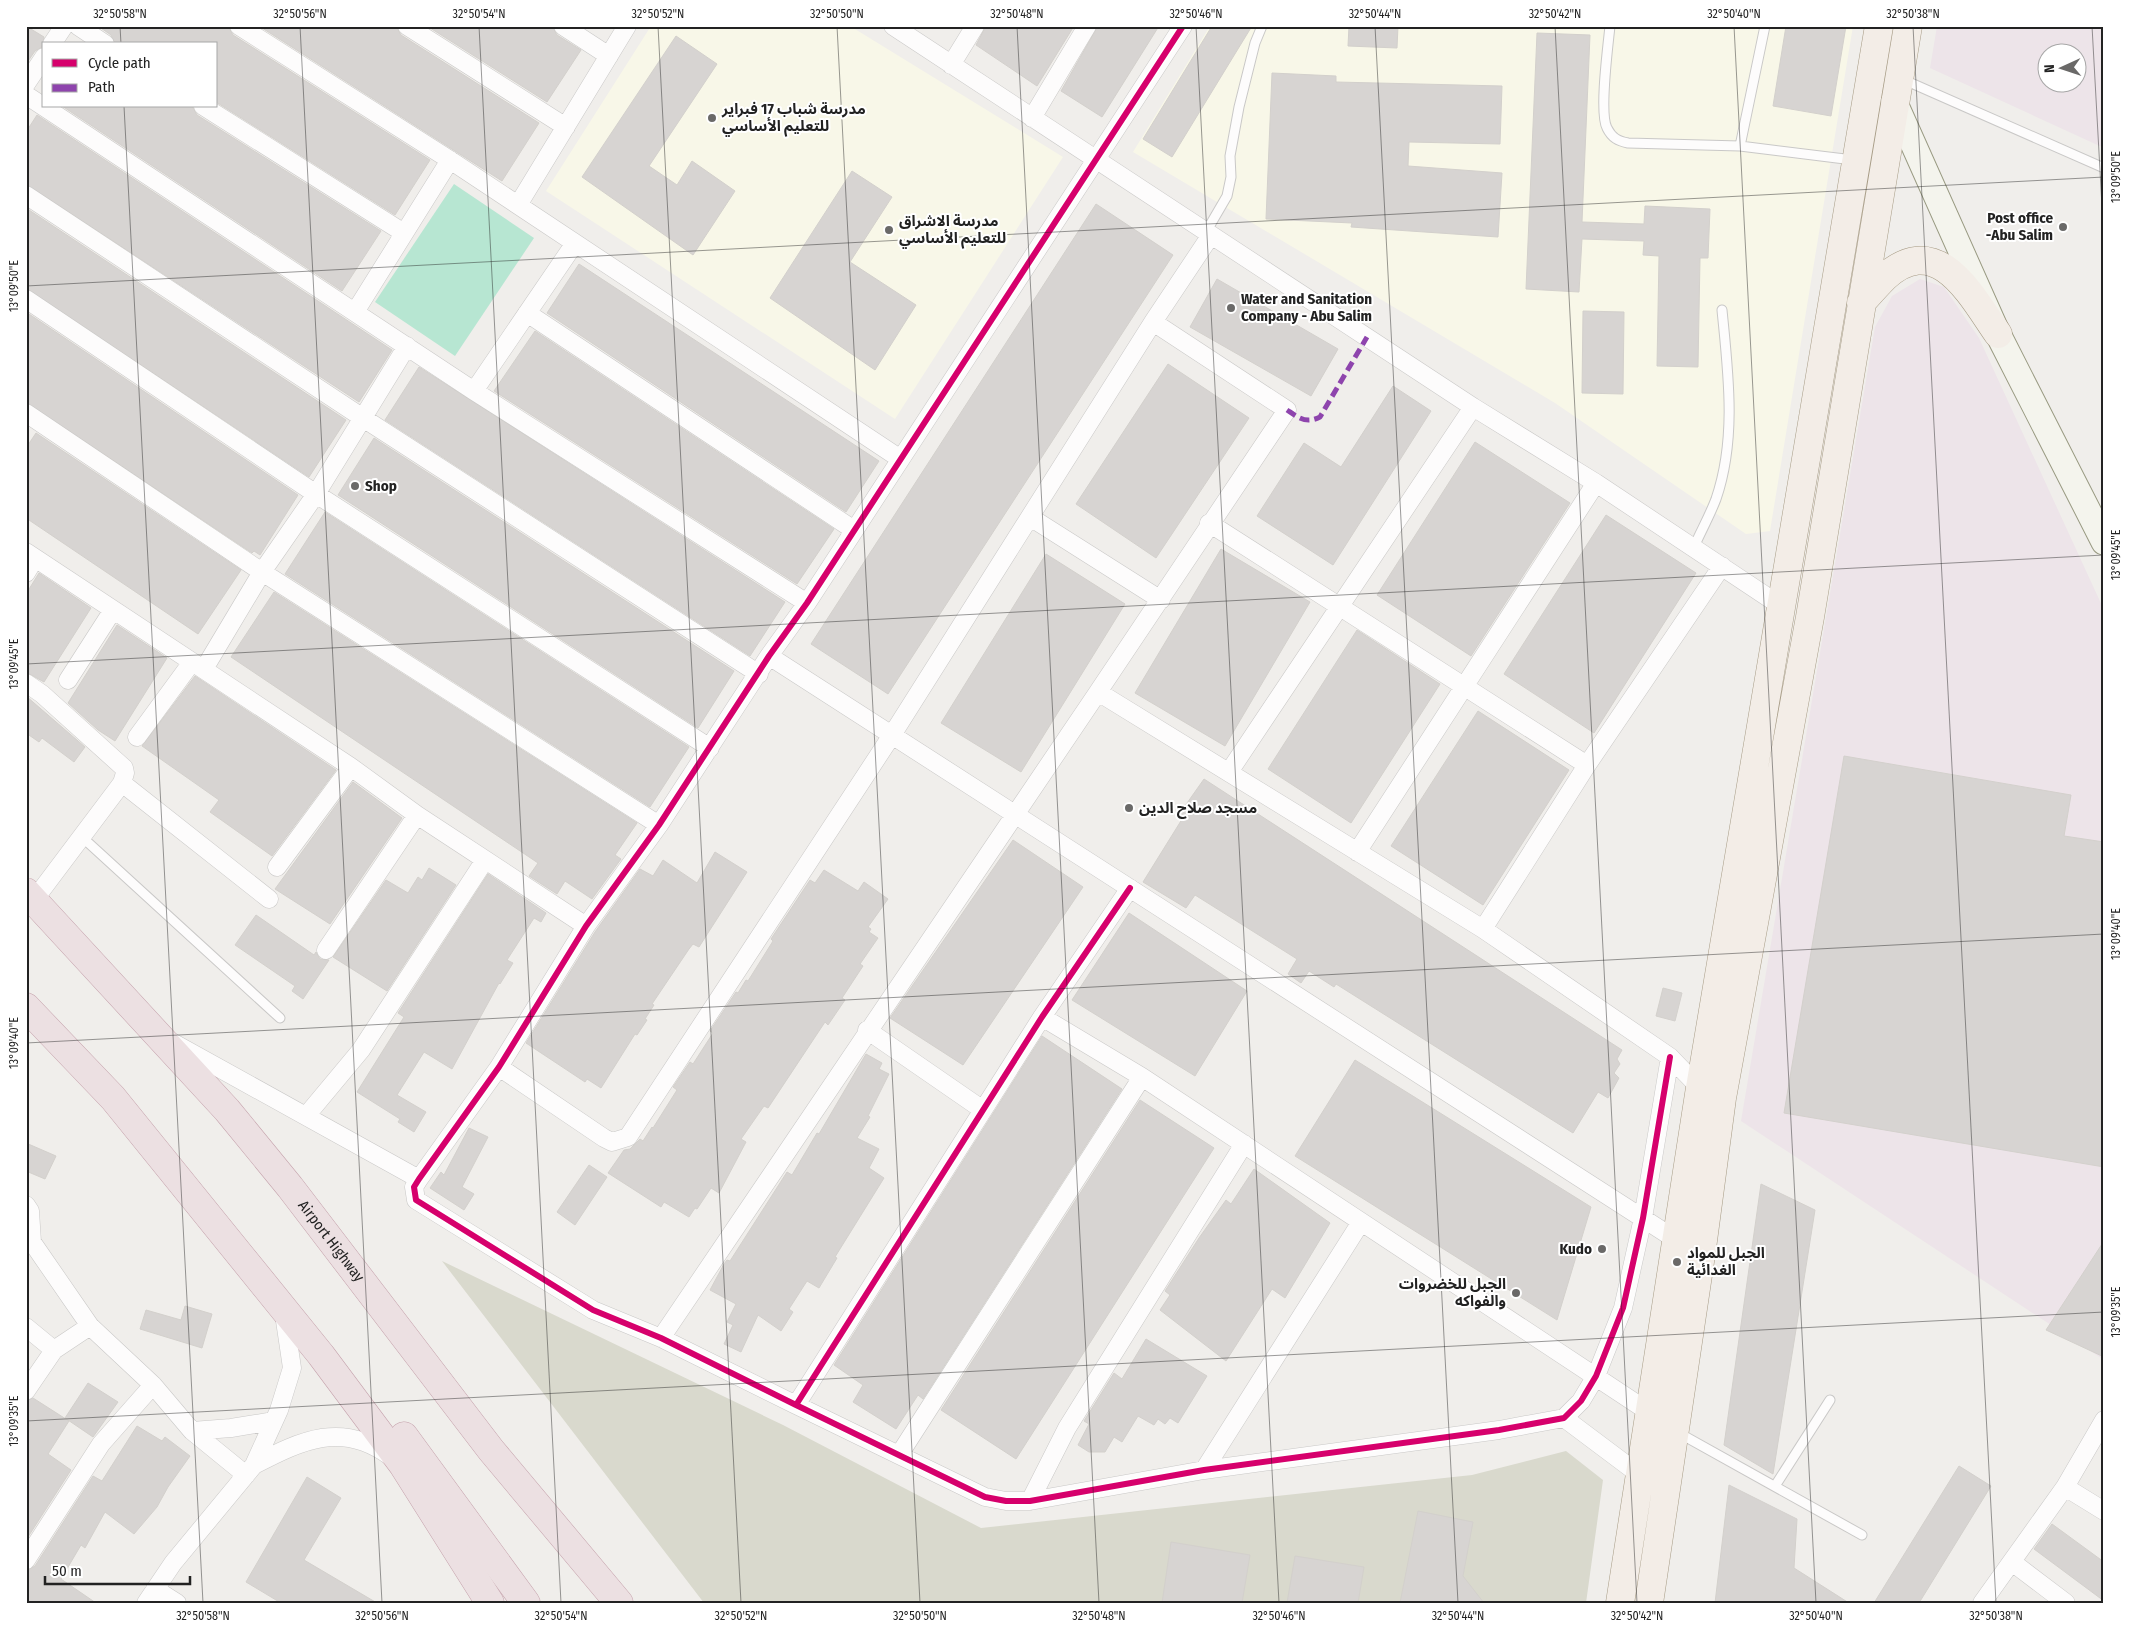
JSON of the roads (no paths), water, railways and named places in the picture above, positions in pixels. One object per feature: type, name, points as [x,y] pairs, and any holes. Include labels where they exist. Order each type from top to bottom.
[{"type":"highway","name":"Airport Highway","points":[[30,896],[227,1110],[290,1186],[491,1450],[619,1603]]},
{"type":"highway","points":[[26,1007],[113,1098],[325,1330],[526,1603]]},
{"type":"highway","points":[[113,1098],[321,1356],[403,1465],[490,1603]]},
{"type":"highway","points":[[491,1450],[596,1603]]},
{"type":"main road","points":[[1653,1601],[1675,1430],[1711,1093],[1782,606],[1879,26]]},
{"type":"main road","points":[[1620,1603],[1675,1239],[1711,1093],[1810,616],[1908,26]]},
{"type":"main road","points":[[1897,89],[1998,334],[2104,542]]},
{"type":"main road","points":[[1861,303],[1886,276],[1903,266],[1921,261],[1938,263],[1958,278],[1998,334]]},
{"type":"street","points":[[53,42],[64,26]]},
{"type":"street","points":[[78,26],[102,42]]},
{"type":"street","points":[[239,26],[450,160],[900,458]]},
{"type":"street","points":[[407,26],[566,127]]},
{"type":"street","points":[[563,26],[609,56]]},
{"type":"street","points":[[518,205],[627,26]]},
{"type":"street","points":[[893,26],[1472,407],[1596,482],[1782,606]]},
{"type":"street","points":[[950,65],[975,26]]},
{"type":"street","points":[[1032,118],[1087,26]]},
{"type":"street","points":[[1182,26],[807,603],[769,656],[760,674],[659,825],[586,926],[499,1067],[419,1179],[414,1187],[416,1200],[593,1310],[661,1338],[985,1498],[1006,1501],[1030,1500],[1204,1470],[1499,1430],[1564,1418],[1581,1401],[1596,1376],[1623,1308],[1644,1218],[1670,1057]]},
{"type":"street","points":[[26,84],[42,60]]},
{"type":"street","points":[[26,95],[42,106]]},
{"type":"street","points":[[46,108],[474,391],[807,603]]},
{"type":"street","points":[[206,108],[404,233]]},
{"type":"street","points":[[355,312],[450,160]]},
{"type":"street","points":[[26,195],[363,418],[760,674]]},
{"type":"street","points":[[499,1067],[604,1138],[612,1142],[628,1137],[892,735],[1208,234]]},
{"type":"street","points":[[474,391],[574,243]]},
{"type":"street","points":[[26,299],[316,494],[710,748]]},
{"type":"street","points":[[527,313],[854,530]]},
{"type":"street","points":[[661,1338],[1161,600],[1210,523],[1287,410],[1153,322]]},
{"type":"street","points":[[137,738],[198,666],[316,494],[407,346]]},
{"type":"street","points":[[1229,772],[1472,407]]},
{"type":"street","points":[[28,417],[262,572],[659,825]]},
{"type":"street","points":[[1357,852],[1466,687],[1596,482]]},
{"type":"street","points":[[1030,517],[1161,600]]},
{"type":"street","points":[[1210,523],[1588,765]]},
{"type":"street","points":[[29,561],[113,610],[351,767],[417,815],[586,926]]},
{"type":"street","points":[[1483,929],[1588,765],[1722,566]]},
{"type":"street","points":[[68,680],[113,610]]},
{"type":"street","points":[[769,656],[1675,1239]]},
{"type":"street","points":[[26,683],[42,694],[124,768],[125,773],[122,783],[82,837],[30,896]]},
{"type":"street","points":[[1098,692],[1483,929],[1670,1057],[1711,1093]]},
{"type":"street","points":[[277,867],[351,767]]},
{"type":"street","points":[[122,783],[269,900]]},
{"type":"street","points":[[326,950],[417,815]]},
{"type":"street","points":[[306,1116],[361,1050],[485,860]]},
{"type":"street","points":[[796,1405],[1042,1018],[1130,888]]},
{"type":"street","points":[[1042,1018],[1142,1077],[1649,1412]]},
{"type":"street","points":[[868,1030],[983,1110]]},
{"type":"street","points":[[156,1033],[419,1179]]},
{"type":"street","points":[[899,1454],[1142,1077]]},
{"type":"street","points":[[1030,1500],[1068,1428],[1244,1144]]},
{"type":"street","points":[[26,1205],[30,1211],[29,1245],[90,1326],[153,1385],[192,1431],[250,1470]]},
{"type":"street","points":[[1204,1470],[1361,1222]]},
{"type":"street","points":[[177,1603],[150,1596],[172,1563],[250,1470],[274,1421],[292,1368],[284,1311]]},
{"type":"street","points":[[26,1391],[54,1350],[90,1326]]},
{"type":"street","points":[[26,1327],[54,1350]]},
{"type":"street","points":[[26,1560],[102,1444],[153,1385]]},
{"type":"street","points":[[1564,1418],[1640,1475]]},
{"type":"street","points":[[1982,1603],[2066,1487],[2104,1420]]},
{"type":"street","points":[[192,1431],[231,1428],[274,1421]]},
{"type":"street","points":[[250,1470],[312,1439],[337,1436],[352,1437],[376,1446],[403,1465]]},
{"type":"street","points":[[2066,1487],[2104,1511]]},
{"type":"street","points":[[2012,1562],[2066,1603]]},
{"type":"lane","points":[[1208,234],[1228,196],[1231,177],[1230,156],[1239,107],[1255,43],[1262,26]]},
{"type":"lane","points":[[1610,26],[1604,90],[1606,127],[1616,140],[1628,143],[1740,146],[1856,161]]},
{"type":"lane","points":[[1740,146],[1765,26]]},
{"type":"lane","points":[[1897,89],[2104,168]]},
{"type":"lane","points":[[1694,547],[1716,498],[1729,428],[1730,391],[1722,310]]},
{"type":"lane","points":[[82,837],[280,1018]]},
{"type":"lane","points":[[1775,1486],[1830,1400]]},
{"type":"lane","points":[[1675,1430],[1862,1535]]},
{"type":"place","name":"مدرسة شباب 17 فبراير للتعليم الأساسي","points":[[712,118]]},
{"type":"place","name":"Post office -Abu Salim","points":[[2063,227]]},
{"type":"place","name":"مدرسة الاشراق للتعليم الأساسي","points":[[889,230]]},
{"type":"place","name":"Water and Sanitation Company - Abu Salim","points":[[1231,308]]},
{"type":"place","name":"Shop","points":[[355,486]]},
{"type":"place","name":"مسجد صلاح الدين","points":[[1129,808]]},
{"type":"place","name":"Kudo","points":[[1602,1249]]},
{"type":"place","name":"الجبل للمواد الغدائية","points":[[1677,1262]]},
{"type":"place","name":"الجبل للخضروات والفواكه","points":[[1516,1293]]}]
